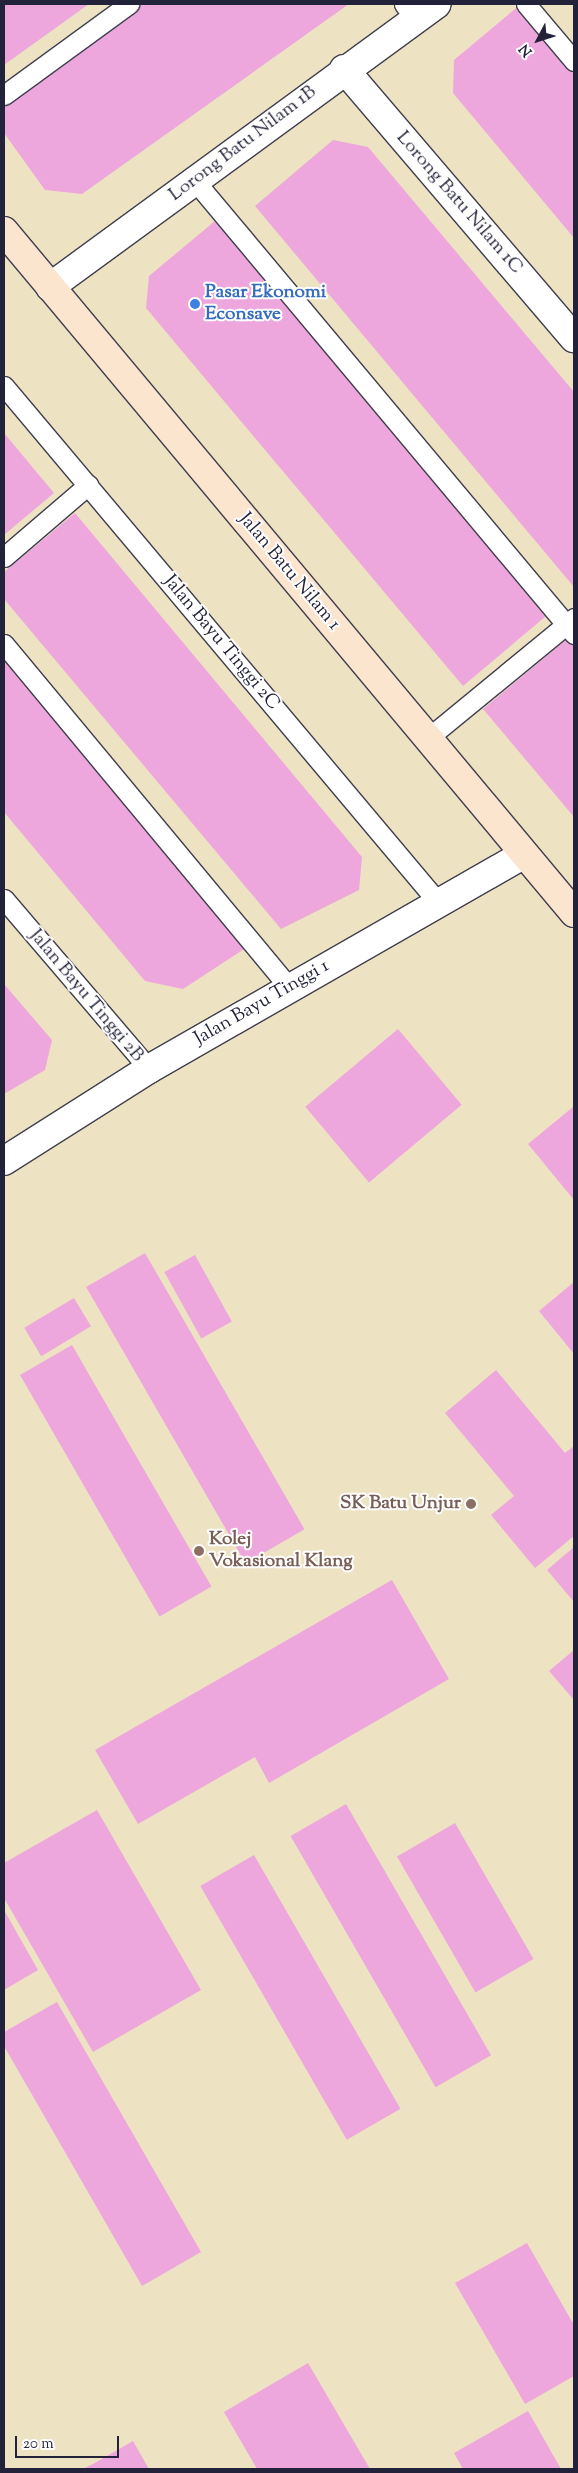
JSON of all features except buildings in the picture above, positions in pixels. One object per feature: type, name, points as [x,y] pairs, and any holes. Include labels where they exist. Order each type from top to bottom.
[{"type":"main road","name":"Jalan Batu Nilam 1","points":[[4,231],[574,913]]},
{"type":"street","name":"Lorong Batu Nilam 1B","points":[[50,287],[344,69],[419,9]]},
{"type":"street","name":"Lorong Batu Nilam 1C","points":[[344,69],[574,338]]},
{"type":"street","name":"Jalan Bayu Tinggi 1","points":[[4,1161],[149,1069],[437,901],[524,854]]},
{"type":"lane","points":[[4,95],[129,4]]},
{"type":"lane","points":[[526,4],[574,61]]},
{"type":"lane","points":[[195,180],[572,625],[428,738]]},
{"type":"lane","name":"Jalan Bayu Tinggi 2C","points":[[4,386],[437,901]]},
{"type":"lane","points":[[4,557],[88,485]]},
{"type":"lane","points":[[4,644],[289,987]]},
{"type":"lane","name":"Jalan Bayu Tinggi 2B","points":[[4,899],[149,1069]]},
{"type":"place","name":"Pasar Ekonomi Econsave","points":[[195,304]]},
{"type":"place","name":"SK Batu Unjur","points":[[471,1504]]},
{"type":"place","name":"Kolej Vokasional Klang","points":[[199,1551]]}]
